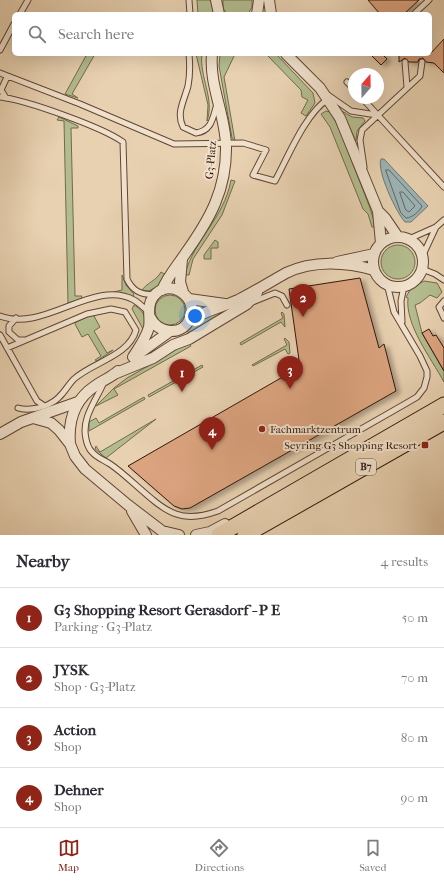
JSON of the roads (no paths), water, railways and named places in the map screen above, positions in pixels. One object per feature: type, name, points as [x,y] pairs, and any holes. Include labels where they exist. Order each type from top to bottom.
[{"type":"main road","name":"B7","points":[[219,535],[444,405]]},
{"type":"main road","name":"B7","points":[[245,535],[441,426]]},
{"type":"street","points":[[216,0],[219,12]]},
{"type":"street","points":[[258,12],[259,0]]},
{"type":"street","points":[[268,0],[271,12]]},
{"type":"street","name":"G3-Platz","points":[[133,357],[147,334],[150,302],[159,292],[173,269],[182,259],[206,225],[217,202],[224,173],[226,143],[212,73],[212,56]]},
{"type":"street","points":[[290,56],[320,88],[340,118],[378,211],[381,243]]},
{"type":"street","points":[[378,211],[385,218],[398,237]]},
{"type":"street","points":[[398,237],[408,240],[416,245],[422,257],[422,269],[414,281],[404,286],[395,287],[378,278],[374,270],[374,254],[381,243],[388,239],[398,237]]},
{"type":"street","points":[[329,264],[374,254]]},
{"type":"street","points":[[182,259],[180,282],[192,309],[190,320]]},
{"type":"street","points":[[329,264],[374,270]]},
{"type":"street","name":"G3-Platz","points":[[70,444],[69,428],[74,409],[78,402],[87,392],[110,377],[133,357],[169,332],[181,329],[190,320],[198,315],[217,309],[224,304],[234,302],[287,273],[305,266],[329,264]]},
{"type":"street","points":[[159,292],[176,289],[186,296],[224,304]]},
{"type":"street","points":[[110,377],[153,358],[173,345],[189,340],[248,304],[260,289]]},
{"type":"street","points":[[149,315],[159,329],[169,332]]},
{"type":"street","name":"G3-Platz","points":[[0,434],[21,422],[78,402]]},
{"type":"street","points":[[33,418],[51,423],[70,444],[75,456],[85,469],[128,505],[162,531],[179,535]]},
{"type":"street","points":[[196,535],[210,532],[292,493]]},
{"type":"street","points":[[128,505],[146,535]]},
{"type":"lane","points":[[21,12],[28,0]]},
{"type":"lane","points":[[189,0],[190,12]]},
{"type":"lane","points":[[416,12],[429,0]]},
{"type":"lane","points":[[0,50],[12,28]]},
{"type":"lane","points":[[189,56],[190,71],[188,86],[180,114],[184,127],[187,130],[196,133],[206,130],[211,124],[218,101]]},
{"type":"lane","points":[[405,62],[407,87]]},
{"type":"lane","points":[[365,180],[360,140],[362,130],[420,76],[422,62]]},
{"type":"lane","points":[[0,73],[80,104],[174,144],[243,143],[266,150],[252,175],[275,182],[307,124],[321,104],[328,99]]},
{"type":"lane","points":[[6,98],[1,90],[7,76]]},
{"type":"lane","points":[[320,88],[351,111],[377,115]]},
{"type":"lane","points":[[0,97],[31,104],[83,123],[123,142],[127,278],[130,284],[139,292],[159,292]]},
{"type":"lane","points":[[367,104],[444,187]]},
{"type":"lane","points":[[408,240],[436,227],[444,220]]},
{"type":"lane","points":[[422,257],[436,227]]},
{"type":"lane","points":[[422,269],[435,274],[444,280]]},
{"type":"lane","points":[[110,377],[90,408],[84,429],[87,445],[92,453],[110,464],[165,508],[175,514],[194,517],[205,516],[218,511],[417,397],[426,383],[427,371],[402,323],[394,312],[387,284]]},
{"type":"lane","points":[[402,323],[401,301],[404,286]]},
{"type":"lane","points":[[248,304],[275,293],[282,296],[287,305]]},
{"type":"lane","points":[[0,316],[16,318],[33,317],[57,312],[98,297],[110,295],[117,295],[135,300],[149,315]]},
{"type":"lane","points":[[444,301],[439,307],[444,318]]},
{"type":"lane","points":[[7,348],[87,314],[111,309],[119,310],[128,316],[136,330],[131,341],[120,351],[74,379],[59,398],[49,404],[26,410],[18,408]]},
{"type":"lane","points":[[16,318],[9,326],[9,332],[18,340],[25,340]]},
{"type":"lane","points":[[0,335],[37,401],[43,405]]},
{"type":"water","points":[[381,159],[384,159],[428,206],[411,222],[405,222],[401,217],[388,192],[380,165]]},
{"type":"place","name":"JYSK","points":[[303,317]]},
{"type":"place","name":"Action","points":[[290,389]]},
{"type":"place","name":"G3 Shopping Resort Gerasdorf - P E","points":[[182,392]]},
{"type":"place","name":"Fachmarktzentrum","points":[[262,429]]},
{"type":"place","name":"Seyring G3 Shopping Resort","points":[[425,445]]},
{"type":"place","name":"Dehner","points":[[212,450]]}]
